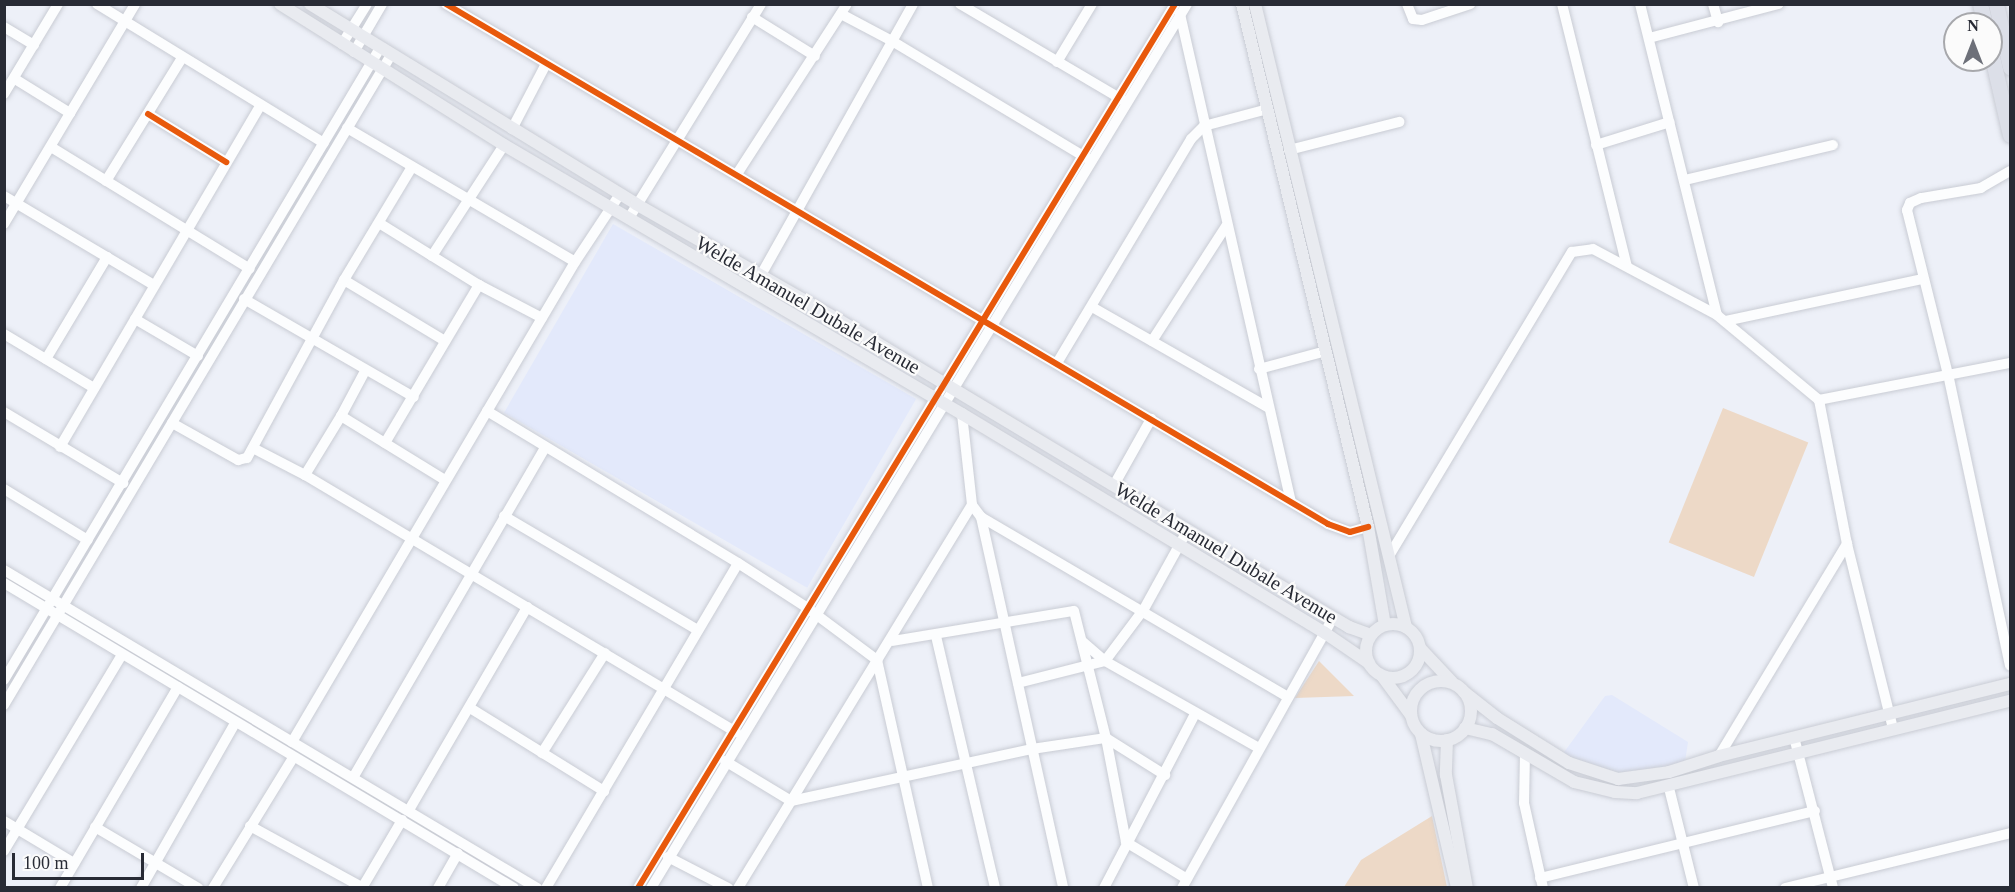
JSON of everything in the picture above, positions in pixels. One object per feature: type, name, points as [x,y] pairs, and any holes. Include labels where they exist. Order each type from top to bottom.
[{"type":"highway","points":[[1996,4],[2010,67]]},
{"type":"highway","points":[[1996,72],[2010,135]]},
{"type":"main road","points":[[280,4],[504,145],[939,400],[1325,633],[1369,663],[1382,676],[1411,715],[1421,734],[1457,888]]},
{"type":"main road","name":"Welde Amanuel Dubale Avenue","points":[[310,4],[620,195],[1054,452],[1114,485],[1333,618],[1371,635]]},
{"type":"main road","points":[[1242,4],[1368,527],[1385,625]]},
{"type":"main road","points":[[1254,4],[1406,627],[1418,638],[1420,649],[1413,669],[1393,678],[1382,676]]},
{"type":"main road","points":[[1046,465],[1054,452]]},
{"type":"main road","points":[[1369,663],[1367,644],[1371,635],[1385,625],[1406,627]]},
{"type":"main road","points":[[1420,649],[1460,688],[1497,718],[1584,770],[1618,780],[1652,776],[1719,756],[1889,712],[2010,684]]},
{"type":"main road","points":[[1411,715],[1415,694],[1423,686],[1444,681],[1460,688],[1471,712],[1465,728],[1447,740],[1421,734]]},
{"type":"main road","points":[[1465,728],[1492,734],[1593,789],[1637,793],[1663,789],[1798,751],[2010,701]]},
{"type":"main road","points":[[1447,740],[1446,775],[1467,888]]},
{"type":"main road","points":[[1652,776],[1663,789]]},
{"type":"street","points":[[4,94],[58,4]]},
{"type":"street","points":[[97,4],[260,106],[324,143]]},
{"type":"street","points":[[4,224],[135,4]]},
{"type":"street","points":[[342,44],[367,4]]},
{"type":"street","points":[[354,52],[382,4]]},
{"type":"street","points":[[446,4],[1291,502],[1350,532],[1368,527]]},
{"type":"street","points":[[629,218],[761,4]]},
{"type":"street","points":[[752,291],[794,210],[913,4]]},
{"type":"street","points":[[960,4],[1123,100]]},
{"type":"street","points":[[651,888],[724,761],[741,736],[811,610],[946,387],[1178,8],[1187,4]]},
{"type":"street","points":[[1407,4],[1413,19],[1422,20],[1470,4]]},
{"type":"street","points":[[1562,4],[1627,266]]},
{"type":"street","points":[[1640,4],[1721,318]]},
{"type":"street","points":[[1713,4],[1718,22]]},
{"type":"street","points":[[1649,38],[1718,22],[1779,4]]},
{"type":"street","points":[[1057,62],[1090,5]]},
{"type":"street","points":[[1178,8],[1226,226],[1291,502]]},
{"type":"street","points":[[737,174],[844,9],[1087,158]]},
{"type":"street","points":[[752,17],[815,56]]},
{"type":"street","points":[[4,27],[34,45]]},
{"type":"street","points":[[4,680],[324,143],[385,51]]},
{"type":"street","points":[[106,181],[182,58]]},
{"type":"street","points":[[512,129],[546,64]]},
{"type":"street","points":[[4,705],[347,128],[376,66]]},
{"type":"street","points":[[15,79],[70,113]]},
{"type":"street","points":[[60,447],[186,228],[260,106]]},
{"type":"street","points":[[1057,363],[1184,152],[1204,126],[1268,109]]},
{"type":"street","points":[[148,114],[226,162]]},
{"type":"street","points":[[1289,150],[1399,122]]},
{"type":"street","points":[[1596,146],[1670,122]]},
{"type":"street","points":[[347,128],[575,262]]},
{"type":"street","points":[[432,256],[504,145]]},
{"type":"street","points":[[1686,180],[1833,145]]},
{"type":"street","points":[[51,147],[250,268]]},
{"type":"street","points":[[172,423],[238,460],[247,458],[344,280],[412,167]]},
{"type":"street","points":[[2010,171],[1981,188],[1911,203],[1907,219],[1948,374],[2010,665]]},
{"type":"street","points":[[292,742],[575,262],[620,195]]},
{"type":"street","points":[[4,196],[154,285]]},
{"type":"street","points":[[380,223],[479,285],[542,318]]},
{"type":"street","points":[[1152,341],[1226,226]]},
{"type":"street","points":[[1389,556],[1564,259],[1582,248],[1593,249],[1721,318],[1819,400],[1847,544],[1893,728]]},
{"type":"street","points":[[46,359],[107,257]]},
{"type":"street","points":[[1721,318],[1922,279]]},
{"type":"street","points":[[344,280],[445,341]]},
{"type":"street","points":[[385,443],[479,285]]},
{"type":"street","points":[[244,299],[365,371],[414,397]]},
{"type":"street","points":[[1092,307],[1268,407]]},
{"type":"street","points":[[135,320],[198,356]]},
{"type":"street","points":[[4,334],[94,388]]},
{"type":"street","points":[[1259,369],[1326,351]]},
{"type":"street","points":[[1819,400],[2010,363]]},
{"type":"street","points":[[305,475],[365,371]]},
{"type":"street","points":[[488,411],[545,448],[738,562],[811,610],[877,660],[928,888]]},
{"type":"street","points":[[4,412],[123,483]]},
{"type":"street","points":[[962,414],[972,505],[981,517],[1144,609],[1288,698]]},
{"type":"street","points":[[341,416],[445,480]]},
{"type":"street","points":[[1114,485],[1151,419]]},
{"type":"street","points":[[253,448],[305,475],[741,736]]},
{"type":"street","points":[[354,776],[545,448]]},
{"type":"street","points":[[4,489],[88,540]]},
{"type":"street","points":[[738,888],[877,660],[892,641],[972,505]]},
{"type":"street","points":[[504,516],[696,629]]},
{"type":"street","points":[[981,517],[1063,888]]},
{"type":"street","points":[[1018,683],[1105,661],[1144,609],[1187,531]]},
{"type":"street","points":[[1719,756],[1847,544]]},
{"type":"street","points":[[546,888],[664,688],[696,629],[738,562]]},
{"type":"street","points":[[4,570],[292,742],[354,776],[537,888]]},
{"type":"street","points":[[4,583],[293,758],[402,820],[514,888]]},
{"type":"street","points":[[409,810],[527,607]]},
{"type":"street","points":[[638,888],[731,729],[811,610]]},
{"type":"street","points":[[892,641],[936,636],[1003,622],[1074,611],[1106,738],[1126,842],[1184,883],[1333,618]]},
{"type":"street","points":[[936,636],[968,763],[995,888]]},
{"type":"street","points":[[1083,642],[1105,661],[1259,748]]},
{"type":"street","points":[[542,753],[605,653]]},
{"type":"street","points":[[4,851],[122,655]]},
{"type":"street","points":[[60,888],[178,687]]},
{"type":"street","points":[[470,708],[604,790]]},
{"type":"street","points":[[1104,888],[1126,842],[1165,775],[1196,714]]},
{"type":"street","points":[[141,888],[235,723]]},
{"type":"street","points":[[1794,737],[1832,882]]},
{"type":"street","points":[[724,761],[791,801],[1032,749],[1106,738],[1165,775]]},
{"type":"street","points":[[1525,753],[1524,803],[1541,883],[1682,843],[1815,811]]},
{"type":"street","points":[[213,888],[293,758]]},
{"type":"street","points":[[1663,789],[1682,843],[1694,888]]},
{"type":"street","points":[[4,820],[74,863]]},
{"type":"street","points":[[250,826],[362,887],[402,820]]},
{"type":"street","points":[[95,827],[156,861],[198,888]]},
{"type":"street","points":[[1785,888],[1832,882],[2010,833]]},
{"type":"street","points":[[438,888],[458,853]]},
{"type":"street","points":[[668,857],[728,888]]},
{"type":"shaded area","points":[[613,224],[916,399],[807,588],[504,413]]},
{"type":"shaded area","points":[[1723,408],[1808,442],[1754,577],[1669,542]]},
{"type":"shaded area","points":[[1319,661],[1354,696],[1295,698]]},
{"type":"shaded area","points":[[1612,695],[1688,742],[1685,762],[1679,767],[1627,776],[1562,755],[1605,696]]},
{"type":"shaded area","points":[[1432,816],[1447,887],[1344,887],[1361,860]]},
{"type":"cycle path","points":[[446,4],[1328,524],[1350,532],[1368,527]]},
{"type":"cycle path","points":[[638,888],[1175,4]]},
{"type":"cycle path","points":[[148,114],[226,162]]}]
